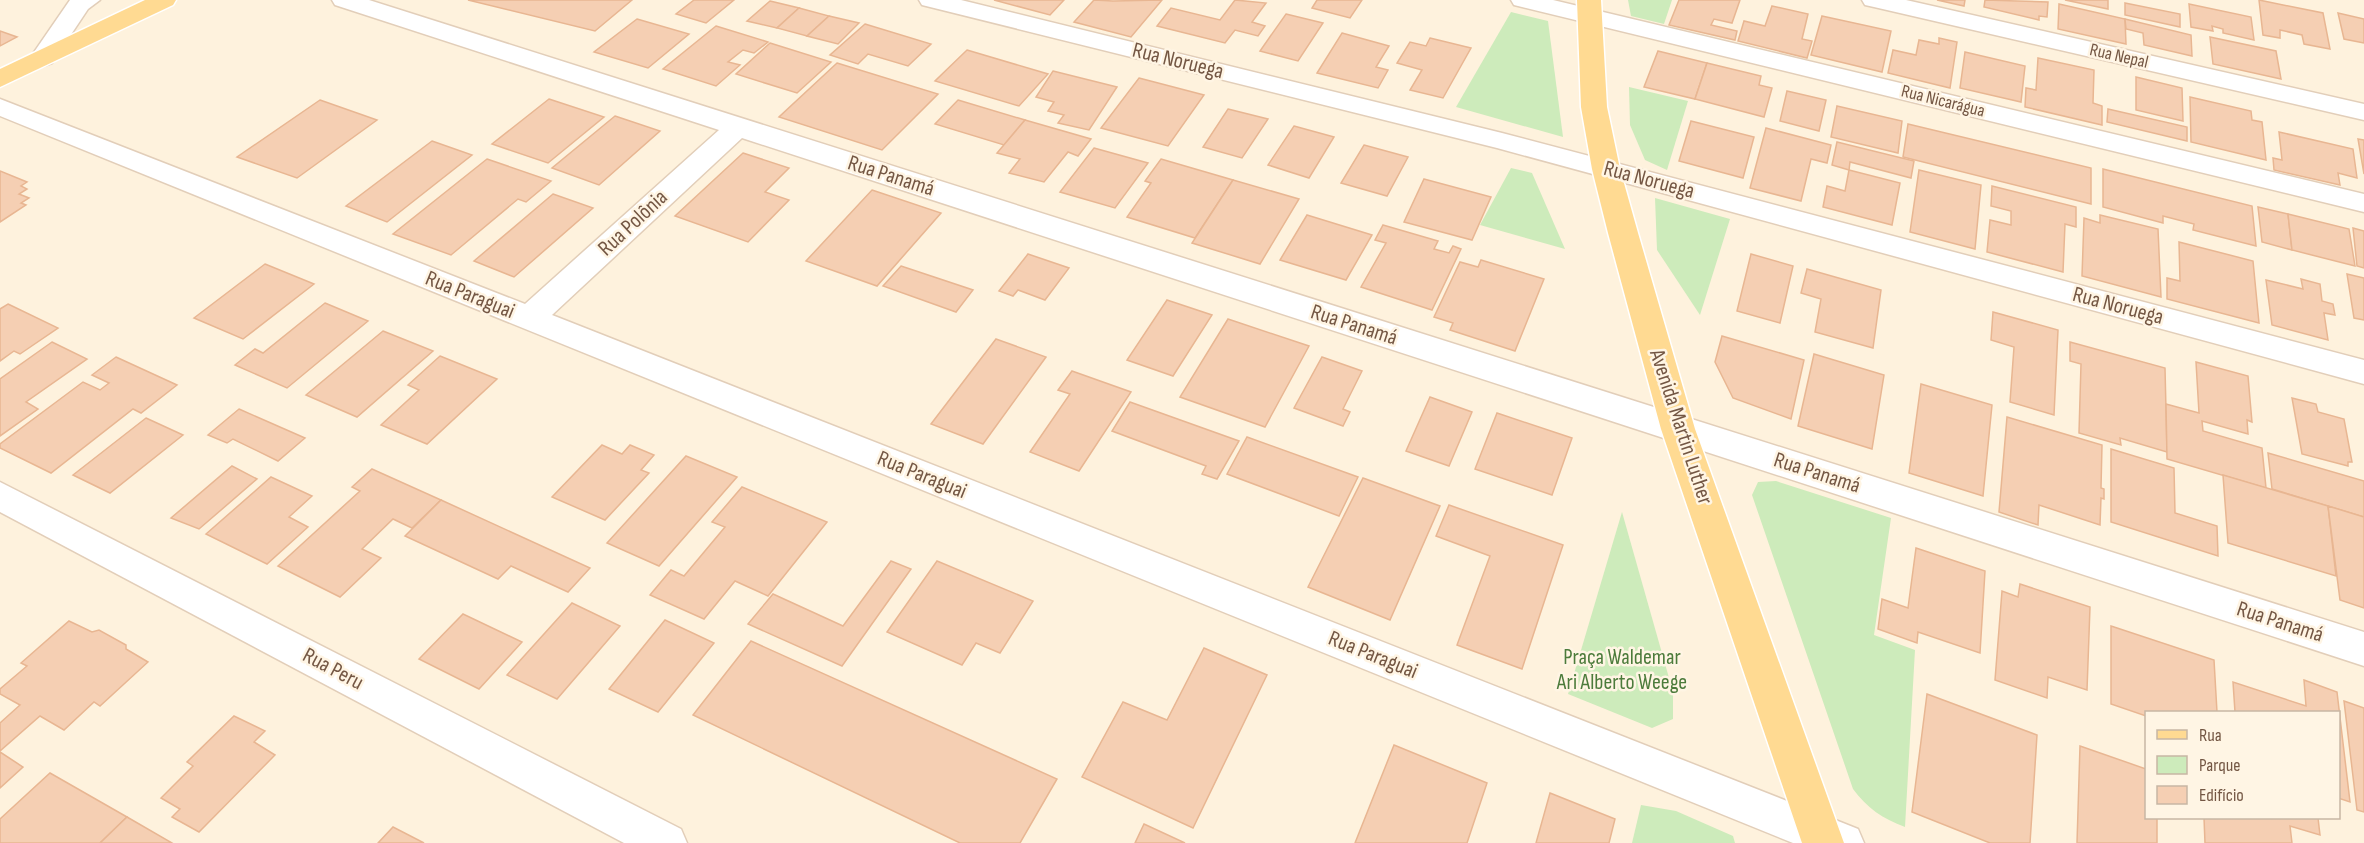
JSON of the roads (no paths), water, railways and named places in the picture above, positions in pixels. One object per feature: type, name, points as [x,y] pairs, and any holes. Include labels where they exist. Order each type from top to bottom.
[{"type":"main road","points":[[0,79],[164,0]]},
{"type":"main road","name":"Avenida Martin Luther","points":[[1589,8],[1594,106],[1606,169],[1678,429],[1829,840]]},
{"type":"street","name":"Rua Panamá","points":[[344,0],[2364,649]]},
{"type":"street","name":"Rua Noruega","points":[[931,0],[1606,169],[2364,372]]},
{"type":"street","name":"Rua Nicarágua","points":[[1523,0],[1589,8],[2364,203]]},
{"type":"street","name":"Rua Nepal","points":[[1874,0],[2364,112]]},
{"type":"street","points":[[43,58],[83,2]]},
{"type":"street","name":"Rua Paraguai","points":[[0,107],[1829,840]]},
{"type":"street","name":"Rua Polônia","points":[[529,318],[738,127]]},
{"type":"street","name":"Rua Peru","points":[[0,496],[666,843]]},
{"type":"park label","name":"Praça Waldemar Ari Alberto Weege","points":[[1622,670]]}]
